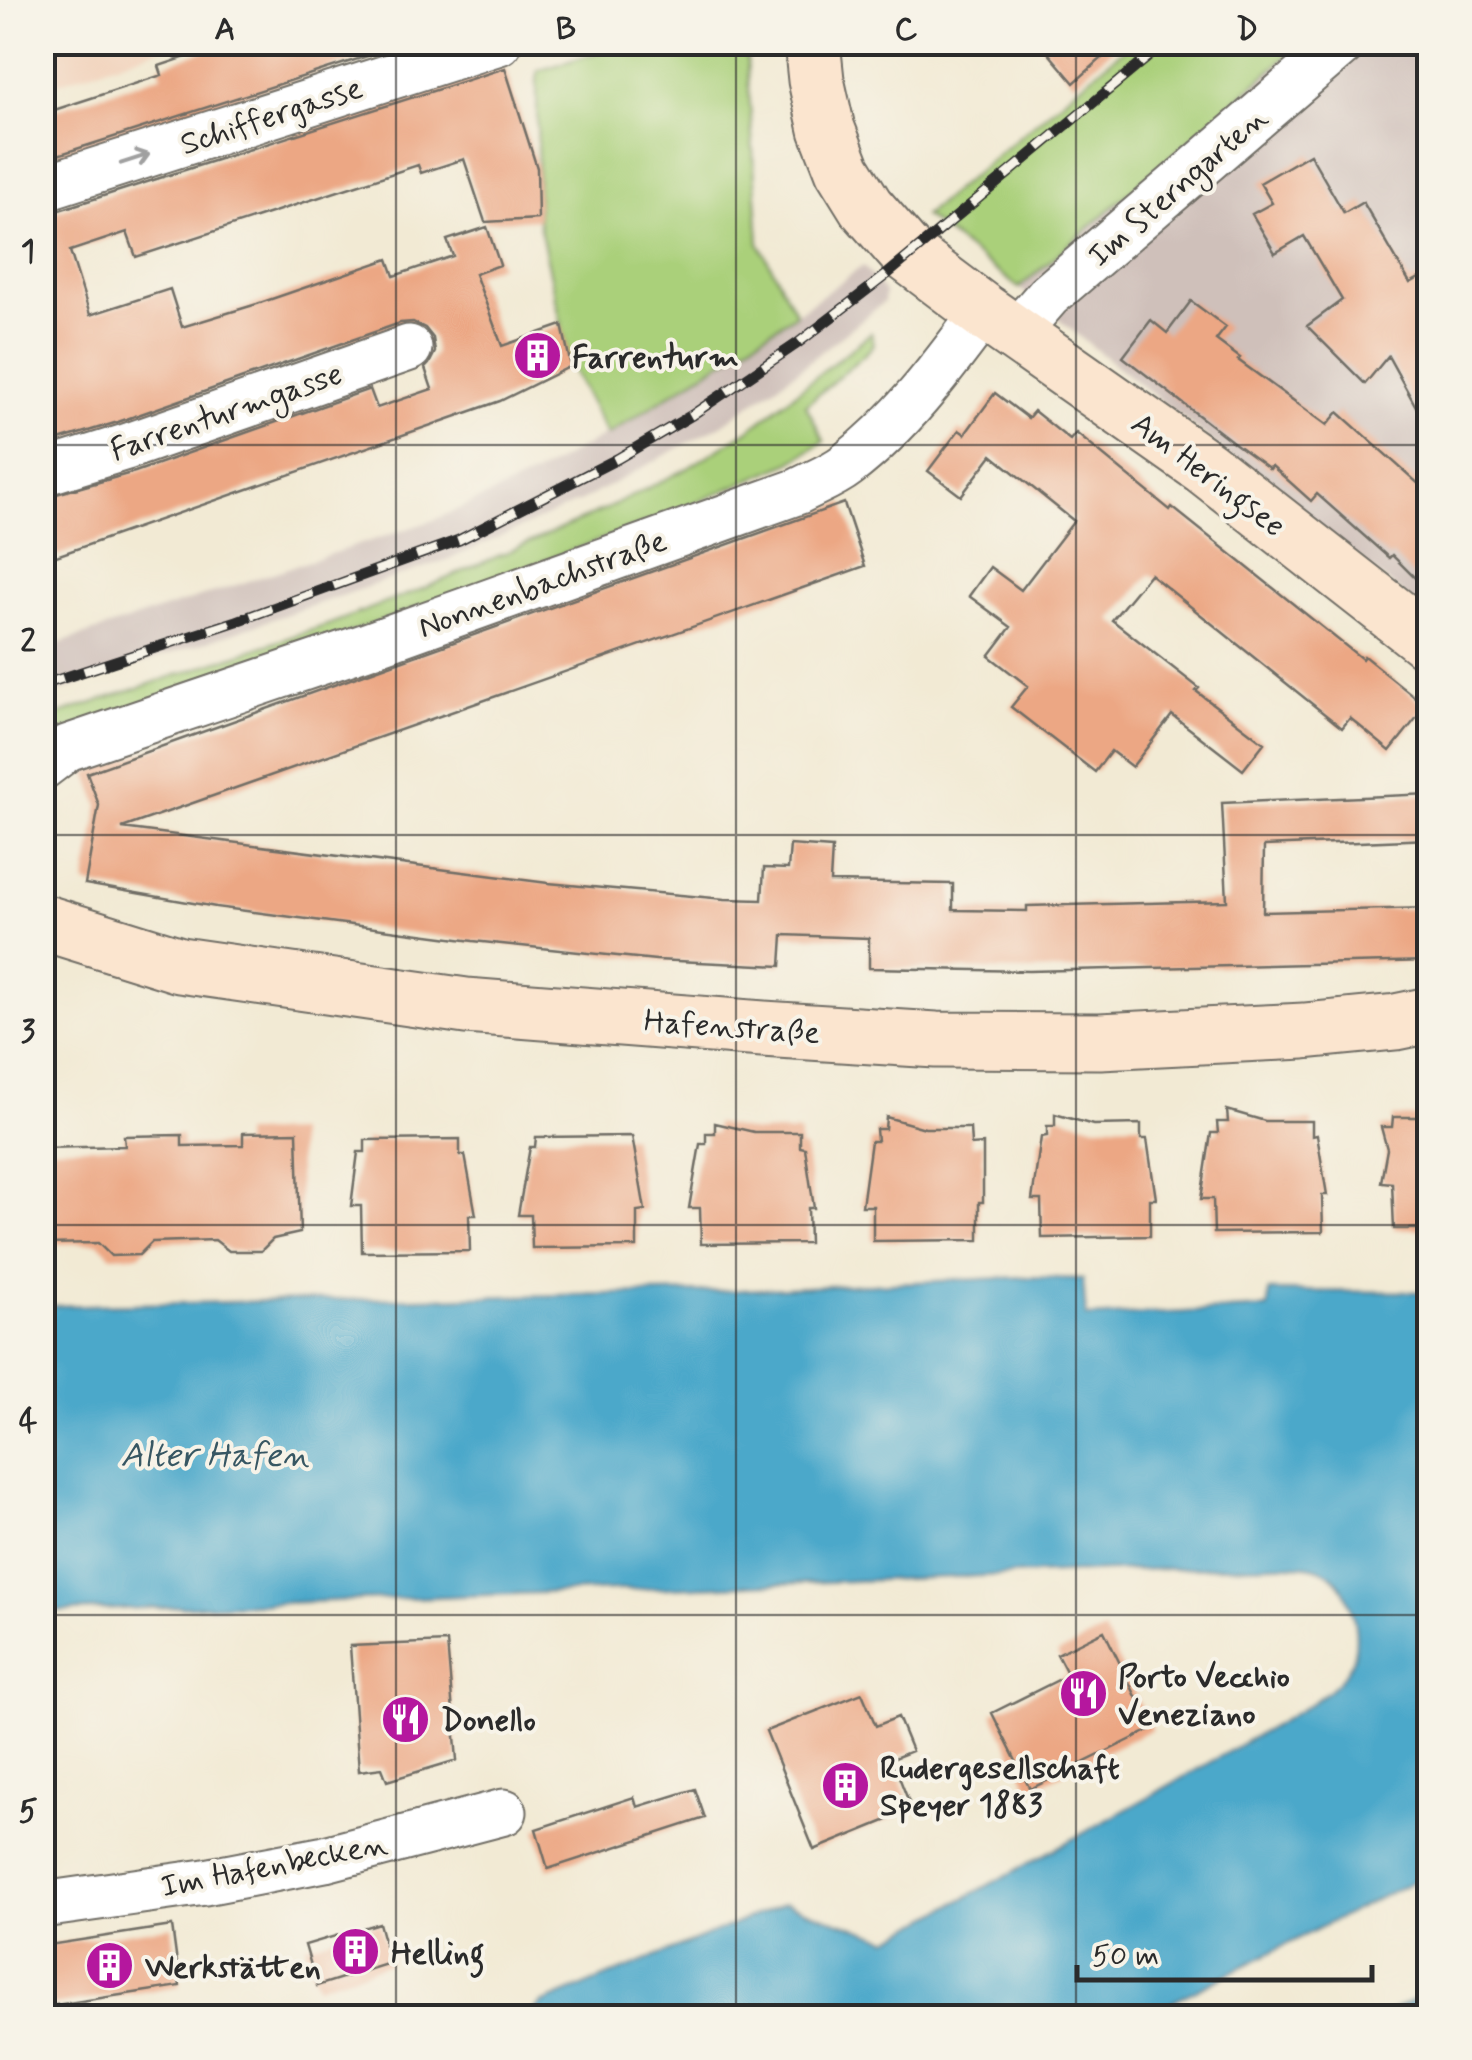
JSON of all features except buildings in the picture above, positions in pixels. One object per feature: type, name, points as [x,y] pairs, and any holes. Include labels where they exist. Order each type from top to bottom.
[{"type":"street","name":"Schiffergasse","points":[[42,188],[499,42]]},
{"type":"street","name":"Am Heringsee","points":[[812,42],[827,129],[843,170],[866,208],[908,255],[1205,467],[1430,642]]},
{"type":"street","name":"Im Sterngarten","points":[[999,323],[1048,296],[1344,42]]},
{"type":"street","name":"Nonnenbachstraße","points":[[55,758],[798,492],[844,468],[999,323]]},
{"type":"street","name":"Farrenturmgasse","points":[[42,473],[409,348]]},
{"type":"street","name":"Hafenstraße","points":[[42,922],[180,965],[466,1006],[763,1029],[936,1040],[1100,1041],[1304,1031],[1430,1015]]},
{"type":"street","name":"Im Hafenbecken","points":[[42,1906],[206,1882],[325,1858],[504,1812]]},
{"type":"shaded area","points":[[43,42],[176,42],[176,43],[43,88]]},
{"type":"shaded area","points":[[1302,43],[1429,43],[1429,615],[1019,288]]},
{"type":"shaded area","points":[[863,266],[885,292],[884,302],[723,424],[581,501],[452,558],[43,697],[42,649],[434,520],[534,475],[658,404]]},
{"type":"green space","points":[[627,43],[746,43],[759,243],[796,314],[607,435],[571,366],[538,219],[537,81],[538,71]]},
{"type":"green space","points":[[1131,43],[1302,43],[1019,288],[924,216]]},
{"type":"green space","points":[[871,333],[874,344],[867,352],[806,405],[824,441],[791,462],[663,517],[216,682],[43,738],[42,720],[330,624],[425,588],[604,510],[688,468],[749,430]]},
{"type":"water","name":"Alter Hafen","points":[[1024,1277],[1083,1279],[1086,1317],[1268,1308],[1269,1291],[1429,1292],[1429,1873],[1142,2017],[528,2017],[541,2004],[785,1903],[889,1939],[1300,1710],[1340,1680],[1352,1660],[1356,1642],[1354,1622],[1340,1584],[1313,1567],[1268,1565],[43,1612],[43,1306],[702,1292]]},
{"type":"water","points":[[1429,1993],[1429,2017],[1378,2017]]},
{"type":"railway","points":[[42,685],[237,621],[459,540],[617,459],[692,415],[798,343],[885,276],[1166,42]]},
{"type":"place","name":"Farrenturm","points":[[537,356]]},
{"type":"place","name":"Porto Vecchio Veneziano","points":[[1083,1694]]},
{"type":"place","name":"Donello","points":[[406,1719]]},
{"type":"place","name":"Rudergesellschaft Speyer 1883","points":[[845,1785]]},
{"type":"place","name":"Helling","points":[[356,1952]]},
{"type":"place","name":"Werkstätten","points":[[110,1966]]}]
